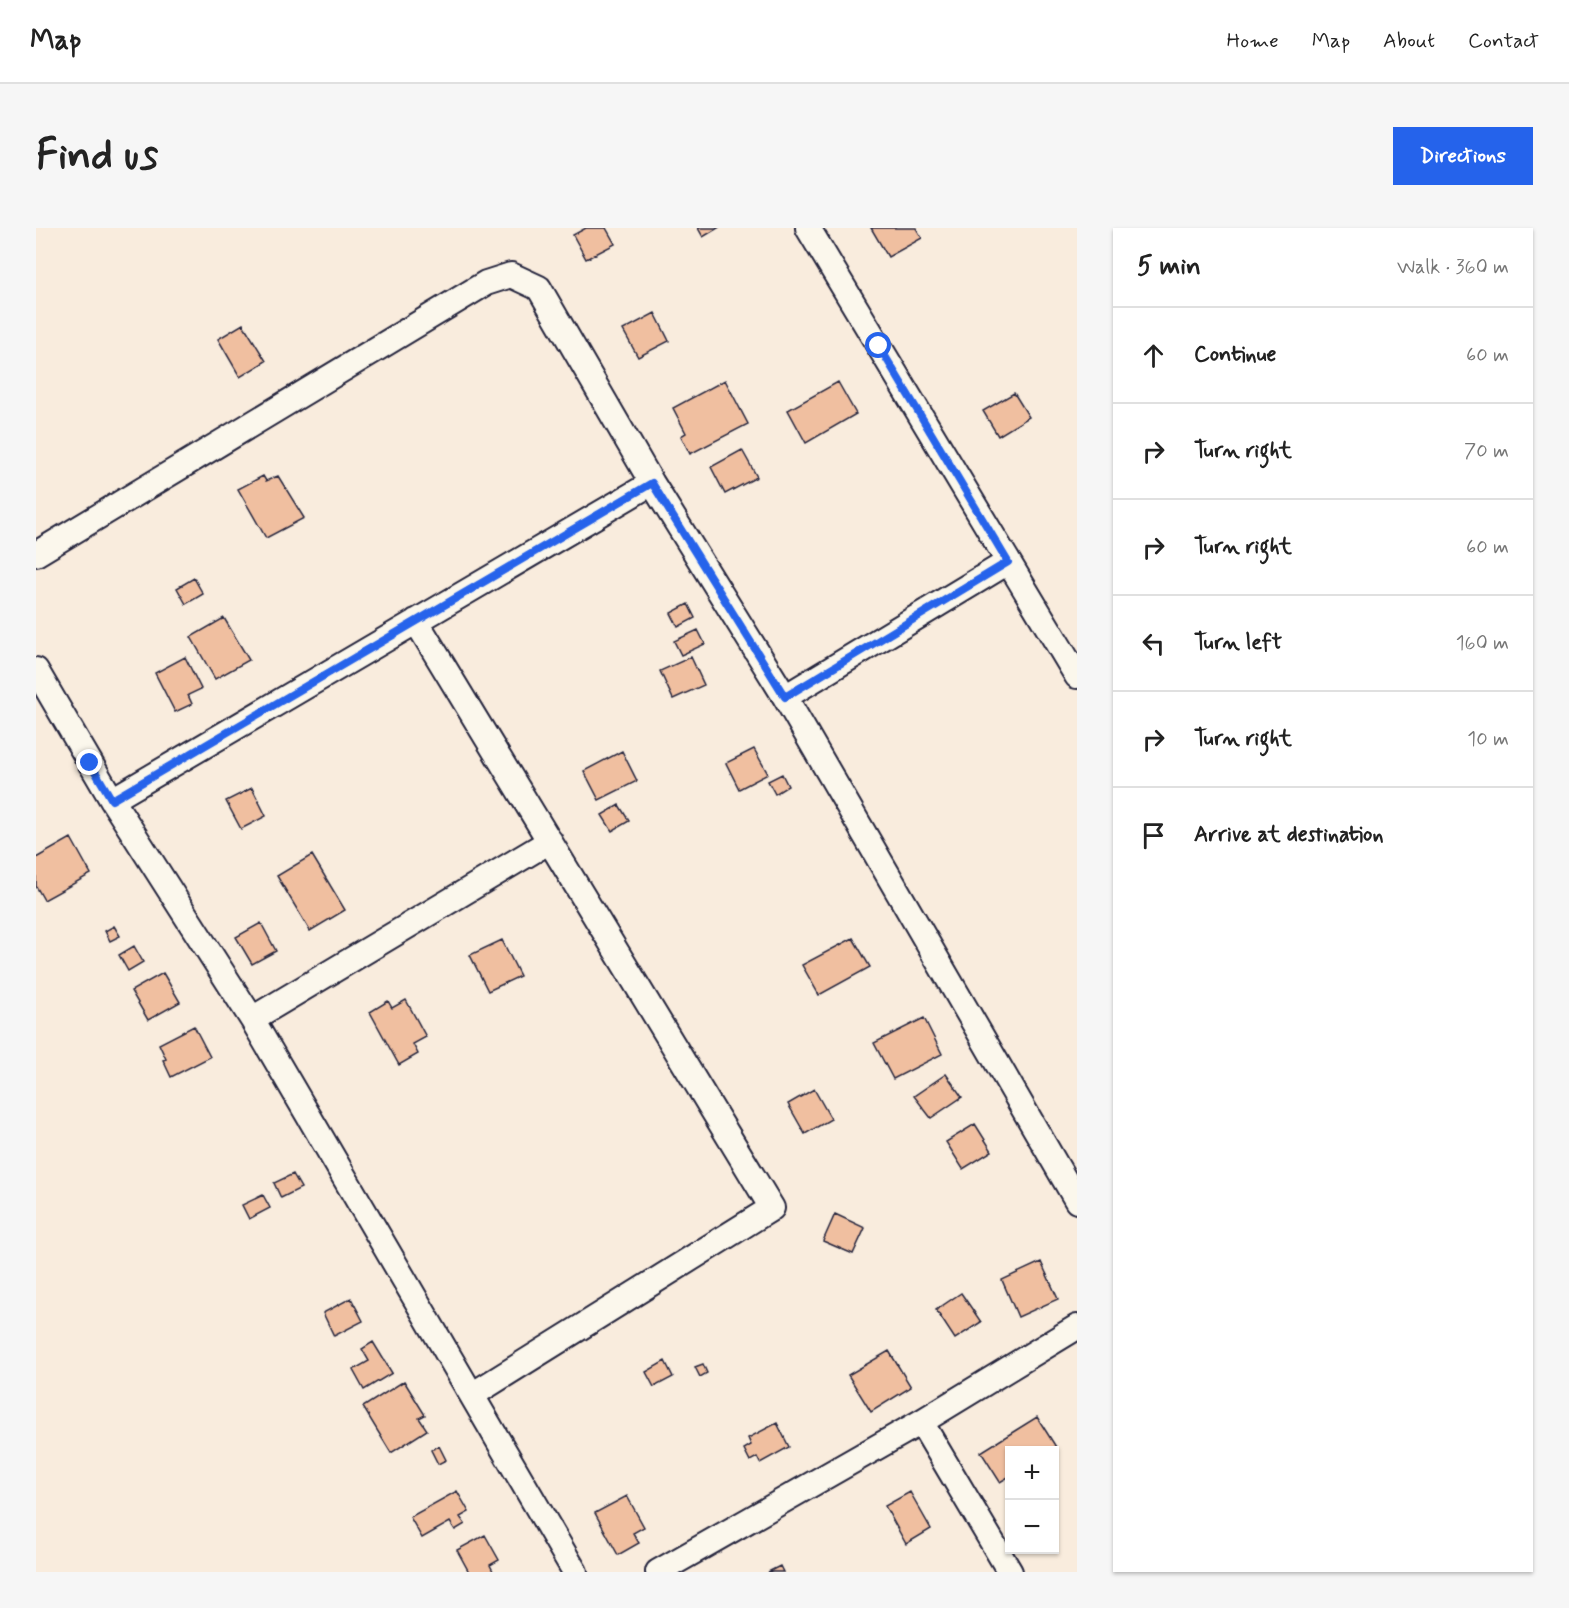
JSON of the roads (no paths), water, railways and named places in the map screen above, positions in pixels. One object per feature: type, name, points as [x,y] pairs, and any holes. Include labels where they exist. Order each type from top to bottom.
[{"type":"street","points":[[808,228],[1077,676]]},
{"type":"street","points":[[36,554],[486,283],[511,275],[539,288],[652,483],[785,697],[1077,1201]]},
{"type":"street","points":[[112,800],[652,483]]},
{"type":"street","points":[[785,697],[1008,562]]},
{"type":"street","points":[[416,621],[772,1208],[472,1395]]},
{"type":"street","points":[[36,670],[112,800],[252,1019],[575,1572]]},
{"type":"street","points":[[252,1019],[549,841]]},
{"type":"street","points":[[658,1572],[921,1422],[1077,1327]]},
{"type":"street","points":[[921,1422],[1010,1572]]}]
